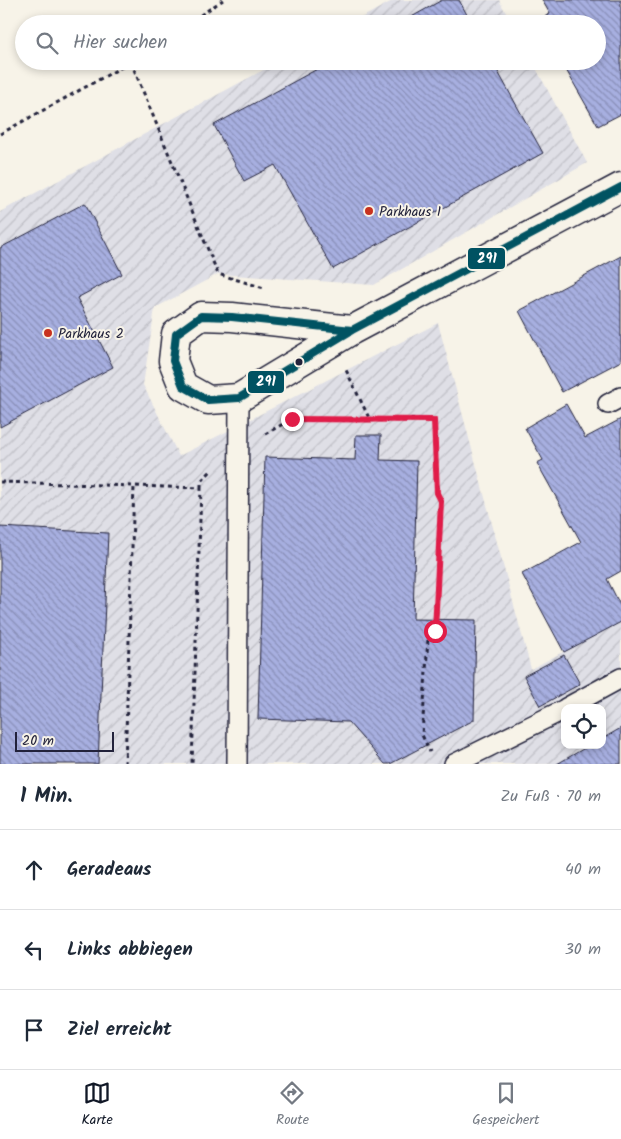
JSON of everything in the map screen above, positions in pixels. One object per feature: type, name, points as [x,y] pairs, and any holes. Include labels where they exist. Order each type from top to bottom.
[{"type":"street","points":[[342,336],[232,317],[201,316],[176,334],[173,361],[184,386],[208,400],[239,398],[342,336],[621,187]]},
{"type":"lane","points":[[237,764],[239,398]]},
{"type":"lane","points":[[573,704],[621,678]]},
{"type":"lane","points":[[454,764],[561,710]]},
{"type":"path","points":[[200,15],[223,0]]},
{"type":"path","points":[[0,134],[117,70]]},
{"type":"path","points":[[135,70],[218,274],[270,289]]},
{"type":"path","points":[[342,336],[370,420]]},
{"type":"path","points":[[263,436],[292,419],[434,420],[437,493],[441,501],[435,631],[428,638],[422,735],[433,757]]},
{"type":"path","points":[[192,764],[201,481],[214,467]]},
{"type":"path","points":[[0,482],[201,488]]},
{"type":"path","points":[[124,764],[134,486]]},
{"type":"shaded area","points":[[394,0],[499,0],[507,15],[366,15]]},
{"type":"shaded area","points":[[263,70],[537,70],[587,163],[374,285],[218,274],[155,308],[143,385],[179,456],[438,323],[531,669],[621,621],[621,764],[0,764],[0,212]]},
{"type":"building","points":[[442,0],[459,0],[467,15],[415,15]]},
{"type":"building","points":[[542,0],[621,0],[621,114],[598,126],[566,70],[606,70],[606,15],[548,15],[550,14]]},
{"type":"building","name":"Parkhaus 1","points":[[315,70],[497,70],[543,153],[333,269],[275,165],[244,181],[214,125]]},
{"type":"building","name":"Parkhaus 2","points":[[85,203],[122,274],[77,298],[113,367],[0,427],[0,248]]},
{"type":"building","points":[[621,256],[621,361],[562,392],[519,311]]},
{"type":"building","points":[[566,404],[585,438],[621,419],[621,571],[607,579],[621,607],[621,622],[564,652],[522,574],[581,542],[537,463],[543,460],[525,428]]},
{"type":"building","points":[[356,435],[381,435],[380,460],[417,461],[413,619],[476,620],[474,720],[390,764],[385,764],[348,722],[258,719],[265,457],[355,460]]},
{"type":"building","points":[[0,527],[108,533],[98,764],[0,764]]},
{"type":"building","points":[[564,655],[580,684],[540,706],[524,676]]},
{"type":"building","points":[[621,728],[621,764],[557,764],[583,749],[606,749],[606,737]]},
{"type":"transit line","name":"291","points":[[352,330],[621,187]]},
{"type":"transit line","name":"291","points":[[201,316],[232,317],[352,330],[239,398],[208,400],[183,386],[173,361],[176,334],[201,316]]},
{"type":"place","name":"Parkhaus 1","points":[[369,211]]},
{"type":"place","name":"Parkhaus 2","points":[[48,333]]},
{"type":"route","points":[[292,419],[434,420],[437,493],[441,501],[435,631]]}]
